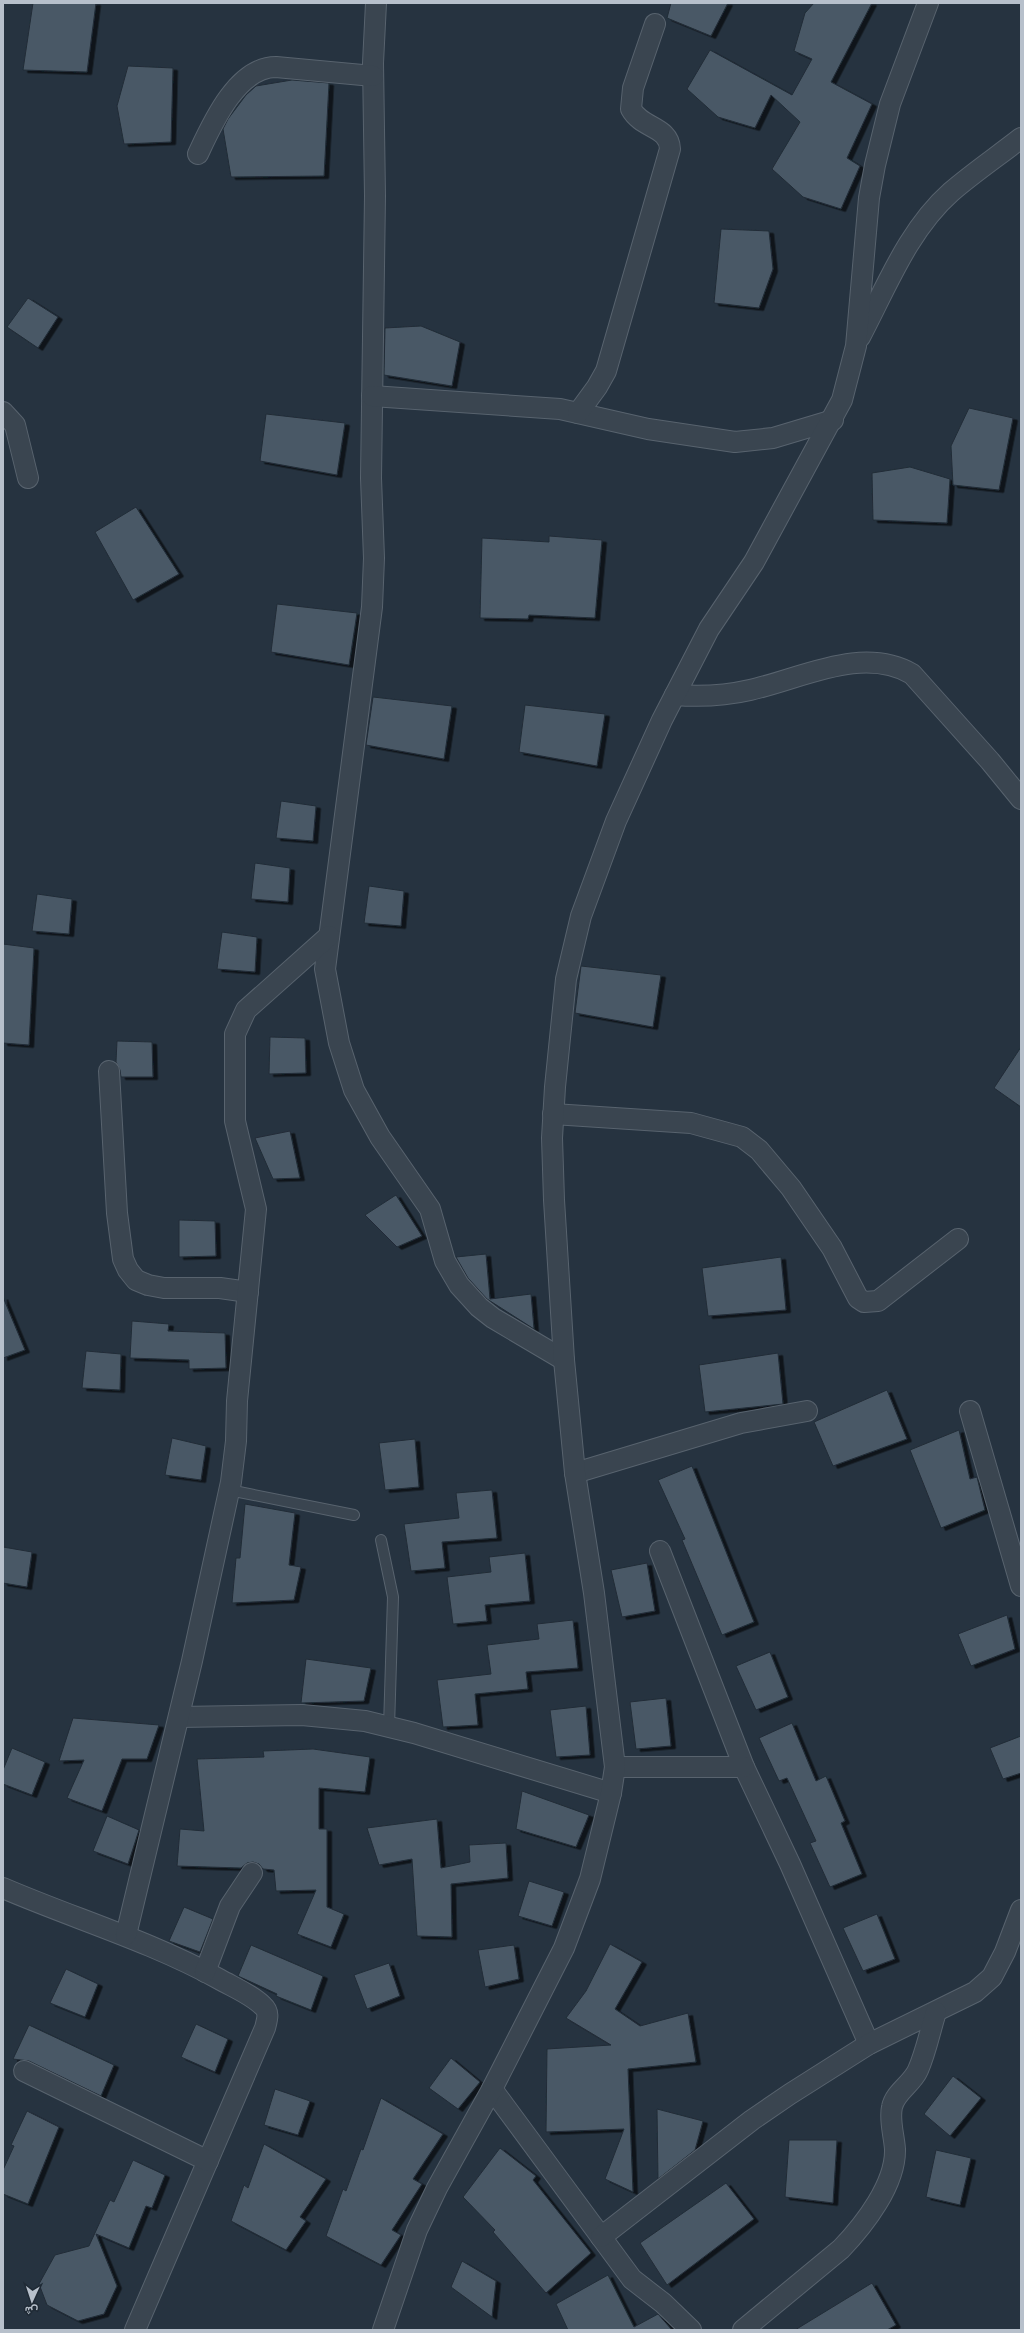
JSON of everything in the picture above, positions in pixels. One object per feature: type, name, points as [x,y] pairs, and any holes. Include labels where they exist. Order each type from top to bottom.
[{"type":"street","points":[[376,3],[373,76],[375,196],[372,396],[372,607],[325,969],[339,1043],[354,1090],[380,1137],[430,1209],[438,1242],[449,1270],[474,1302],[492,1318],[564,1360]]},
{"type":"street","points":[[383,2330],[417,2230],[437,2188],[492,2089],[564,1948],[590,1879],[611,1793],[614,1767],[594,1593],[575,1473],[564,1360],[554,1200],[553,1114],[566,978],[581,916],[616,821],[675,694],[709,629],[754,562],[833,420],[842,400],[856,346],[869,198],[875,165],[890,104],[928,3]]},
{"type":"street","points":[[578,413],[598,387],[606,371],[670,149],[668,138],[663,132],[643,123],[632,109],[633,88],[655,24]]},
{"type":"street","points":[[198,154],[223,104],[256,70],[266,67],[276,67],[373,76]]},
{"type":"street","points":[[856,346],[907,249],[924,222],[950,193],[1021,138]]},
{"type":"street","points":[[372,396],[536,406],[578,413],[655,431],[735,442],[773,438],[833,420]]},
{"type":"street","points":[[3,412],[15,425],[28,478]]},
{"type":"street","points":[[675,694],[715,697],[751,690],[820,670],[866,662],[899,667],[912,674],[1021,799]]},
{"type":"street","points":[[126,1935],[179,1717],[229,1490],[236,1441],[237,1401],[256,1208],[235,1121],[235,1034],[246,1010],[329,936]]},
{"type":"street","points":[[109,1071],[118,1227],[123,1259],[128,1270],[136,1280],[148,1285],[164,1288],[220,1288],[248,1292]]},
{"type":"street","points":[[553,1114],[692,1123],[742,1137],[759,1150],[791,1188],[832,1248],[858,1298],[864,1302],[878,1301],[958,1239]]},
{"type":"street","points":[[575,1473],[741,1423],[807,1411]]},
{"type":"street","points":[[970,1411],[1021,1586]]},
{"type":"street","points":[[660,1551],[744,1767],[793,1870],[869,2044]]},
{"type":"street","points":[[179,1717],[302,1716],[365,1722],[389,1727],[611,1793]]},
{"type":"street","points":[[614,1767],[744,1767]]},
{"type":"street","points":[[205,1972],[230,1906],[252,1873]]},
{"type":"street","points":[[3,1888],[55,1910],[126,1935],[205,1972],[254,1998],[264,2006],[267,2013],[265,2028],[135,2330]]},
{"type":"street","points":[[601,2237],[752,2120],[869,2044],[975,1992],[992,1977],[1005,1952],[1021,1910]]},
{"type":"street","points":[[743,2330],[841,2248],[856,2233],[872,2211],[880,2196],[892,2164],[895,2150],[891,2116],[894,2099],[917,2071],[936,2012]]},
{"type":"street","points":[[24,2071],[208,2160]]},
{"type":"street","points":[[492,2089],[632,2279],[663,2303],[691,2330]]},
{"type":"lane","points":[[229,1490],[354,1515]]},
{"type":"lane","points":[[381,1540],[393,1597],[389,1727]]},
{"type":"building","points":[[33,3],[96,3],[87,72],[23,70]]},
{"type":"building","points":[[671,3],[728,3],[711,36],[667,18]]},
{"type":"building","points":[[814,3],[872,3],[831,82],[872,104],[847,158],[860,166],[841,209],[803,197],[772,169],[800,122],[771,95],[755,128],[718,117],[687,89],[710,50],[792,95],[812,59],[794,51],[805,13]]},
{"type":"building","points":[[128,66],[173,68],[171,142],[124,144],[117,106]]},
{"type":"building","points":[[292,80],[329,83],[324,176],[231,177],[223,129],[228,119],[246,95],[256,86]]},
{"type":"building","points":[[721,229],[769,231],[773,269],[759,308],[714,303]]},
{"type":"building","points":[[28,298],[58,317],[38,348],[7,327]]},
{"type":"building","points":[[421,326],[460,342],[452,386],[384,375],[385,328]]},
{"type":"building","points":[[969,408],[1013,418],[999,490],[953,485],[951,446]]},
{"type":"building","points":[[266,414],[345,423],[337,475],[260,461]]},
{"type":"building","points":[[910,467],[950,479],[947,523],[873,520],[872,473]]},
{"type":"building","points":[[136,507],[179,574],[133,600],[95,532]]},
{"type":"building","points":[[549,536],[602,540],[595,618],[529,615],[528,619],[480,618],[482,538],[549,542]]},
{"type":"building","points":[[277,604],[357,613],[349,665],[271,652]]},
{"type":"building","points":[[373,697],[452,706],[444,759],[366,745]]},
{"type":"building","points":[[525,705],[605,714],[597,766],[519,752]]},
{"type":"building","points":[[281,801],[316,806],[313,841],[276,838]]},
{"type":"building","points":[[255,863],[290,868],[288,902],[251,899]]},
{"type":"building","points":[[369,886],[404,891],[401,926],[364,923]]},
{"type":"building","points":[[37,894],[72,899],[69,934],[32,931]]},
{"type":"building","points":[[222,932],[257,937],[255,972],[217,969]]},
{"type":"building","points":[[3,944],[34,948],[29,1045],[3,1043]]},
{"type":"building","points":[[581,966],[661,975],[653,1027],[575,1013]]},
{"type":"building","points":[[270,1037],[305,1038],[306,1073],[269,1074]]},
{"type":"building","points":[[117,1041],[152,1042],[153,1077],[121,1077],[120,1070],[116,1062]]},
{"type":"building","points":[[1021,1047],[1021,1107],[994,1088]]},
{"type":"building","points":[[290,1131],[300,1178],[273,1179],[255,1138]]},
{"type":"building","points":[[396,1195],[422,1236],[397,1247],[365,1215]]},
{"type":"building","points":[[179,1220],[215,1221],[216,1256],[179,1257]]},
{"type":"building","points":[[486,1254],[490,1299],[531,1294],[534,1329],[487,1299],[468,1278],[456,1257]]},
{"type":"building","points":[[781,1257],[786,1310],[708,1316],[702,1268]]},
{"type":"building","points":[[3,1297],[25,1350],[3,1358]]},
{"type":"building","points":[[132,1321],[169,1324],[168,1331],[225,1333],[226,1368],[189,1369],[189,1360],[130,1358]]},
{"type":"building","points":[[86,1351],[121,1354],[120,1390],[82,1388]]},
{"type":"building","points":[[778,1353],[783,1404],[705,1412],[699,1365]]},
{"type":"building","points":[[887,1390],[907,1439],[833,1466],[814,1422]]},
{"type":"building","points":[[959,1430],[970,1479],[977,1477],[985,1510],[941,1528],[910,1450]]},
{"type":"building","points":[[172,1438],[206,1446],[201,1480],[165,1475]]},
{"type":"building","points":[[415,1439],[419,1487],[385,1490],[379,1443]]},
{"type":"building","points":[[692,1466],[754,1622],[722,1635],[682,1540],[685,1539],[658,1480]]},
{"type":"building","points":[[492,1490],[497,1538],[442,1542],[445,1568],[411,1571],[404,1524],[459,1518],[456,1493]]},
{"type":"building","points":[[245,1504],[295,1513],[289,1565],[301,1567],[294,1600],[232,1603],[236,1558],[240,1558]]},
{"type":"building","points":[[3,1547],[32,1552],[27,1587],[3,1583]]},
{"type":"building","points":[[525,1553],[530,1601],[485,1605],[487,1621],[453,1624],[447,1577],[491,1572],[489,1557]]},
{"type":"building","points":[[647,1563],[655,1611],[622,1617],[611,1570]]},
{"type":"building","points":[[1007,1615],[1015,1649],[971,1666],[958,1634]]},
{"type":"building","points":[[573,1620],[578,1668],[526,1672],[528,1689],[475,1694],[478,1725],[443,1727],[437,1680],[491,1674],[487,1645],[539,1639],[537,1624]]},
{"type":"building","points":[[770,1652],[788,1697],[756,1710],[736,1666]]},
{"type":"building","points":[[306,1659],[371,1668],[364,1701],[301,1703]]},
{"type":"building","points":[[666,1698],[671,1746],[636,1749],[630,1702]]},
{"type":"building","points":[[586,1706],[590,1755],[556,1757],[550,1710]]},
{"type":"building","points":[[73,1718],[159,1725],[147,1759],[122,1759],[102,1811],[67,1798],[84,1760],[59,1761]]},
{"type":"building","points":[[792,1723],[816,1781],[826,1776],[845,1821],[841,1823],[862,1874],[830,1887],[810,1843],[816,1841],[787,1778],[779,1781],[759,1738]]},
{"type":"building","points":[[1021,1736],[1021,1773],[1003,1779],[990,1748]]},
{"type":"building","points":[[12,1748],[45,1762],[32,1795],[3,1784],[3,1770]]},
{"type":"building","points":[[313,1749],[370,1757],[365,1792],[319,1788],[319,1829],[327,1829],[327,1907],[344,1914],[331,1947],[297,1934],[316,1890],[276,1891],[274,1870],[263,1869],[259,1864],[253,1862],[247,1863],[241,1868],[177,1866],[180,1829],[204,1831],[197,1759],[264,1757],[263,1751]]},
{"type":"building","points":[[522,1791],[589,1815],[576,1847],[516,1829]]},
{"type":"building","points":[[107,1816],[139,1830],[128,1864],[93,1851]]},
{"type":"building","points":[[437,1819],[441,1868],[470,1862],[469,1845],[506,1843],[508,1878],[451,1884],[452,1937],[417,1936],[412,1859],[379,1865],[367,1828]]},
{"type":"building","points":[[529,1881],[564,1892],[552,1926],[518,1916]]},
{"type":"building","points":[[184,1907],[213,1919],[200,1952],[169,1941]]},
{"type":"building","points":[[877,1914],[895,1959],[863,1971],[843,1928]]},
{"type":"building","points":[[610,1944],[642,1962],[615,2009],[640,2026],[688,2013],[696,2062],[628,2069],[633,2192],[605,2179],[624,2129],[546,2132],[547,2049],[611,2045],[566,2018],[586,1991]]},
{"type":"building","points":[[251,1945],[323,1976],[311,2010],[276,1996],[277,1994],[238,1976]]},
{"type":"building","points":[[514,1945],[519,1979],[485,1987],[478,1950]]},
{"type":"building","points":[[389,1963],[400,1996],[367,2009],[354,1975]]},
{"type":"building","points":[[66,1969],[98,1984],[85,2017],[50,2003]]},
{"type":"building","points":[[196,2024],[228,2039],[215,2072],[181,2057]]},
{"type":"building","points":[[29,2025],[114,2065],[101,2096],[29,2061],[13,2059]]},
{"type":"building","points":[[451,2058],[480,2082],[458,2109],[429,2088]]},
{"type":"building","points":[[953,2076],[981,2098],[950,2136],[924,2114]]},
{"type":"building","points":[[275,2089],[310,2101],[298,2135],[264,2125]]},
{"type":"building","points":[[381,2098],[443,2134],[413,2179],[422,2184],[392,2230],[401,2235],[381,2265],[326,2236],[343,2189],[346,2191],[361,2149],[363,2150]]},
{"type":"building","points":[[657,2109],[703,2121],[695,2150],[658,2179]]},
{"type":"building","points":[[27,2111],[59,2127],[28,2204],[3,2194],[3,2170],[14,2146],[11,2145]]},
{"type":"building","points":[[789,2140],[837,2140],[833,2203],[785,2197]]},
{"type":"building","points":[[264,2144],[326,2179],[300,2217],[306,2221],[286,2250],[231,2221],[244,2185],[248,2188]]},
{"type":"building","points":[[500,2148],[536,2176],[533,2180],[591,2253],[546,2293],[493,2232],[495,2230],[463,2197]]},
{"type":"building","points":[[936,2150],[971,2158],[960,2205],[926,2197]]},
{"type":"building","points":[[133,2160],[165,2175],[152,2208],[146,2206],[129,2248],[96,2234],[117,2286],[104,2314],[78,2321],[47,2305],[39,2284],[55,2255],[89,2246],[110,2200],[114,2202]]},
{"type":"building","points":[[726,2183],[754,2219],[667,2285],[640,2243]]},
{"type":"building","points":[[462,2261],[496,2281],[492,2317],[451,2287]]},
{"type":"building","points":[[608,2275],[634,2327],[658,2314],[672,2330],[568,2330],[556,2304]]},
{"type":"building","points":[[872,2283],[896,2325],[887,2330],[795,2330]]}]
